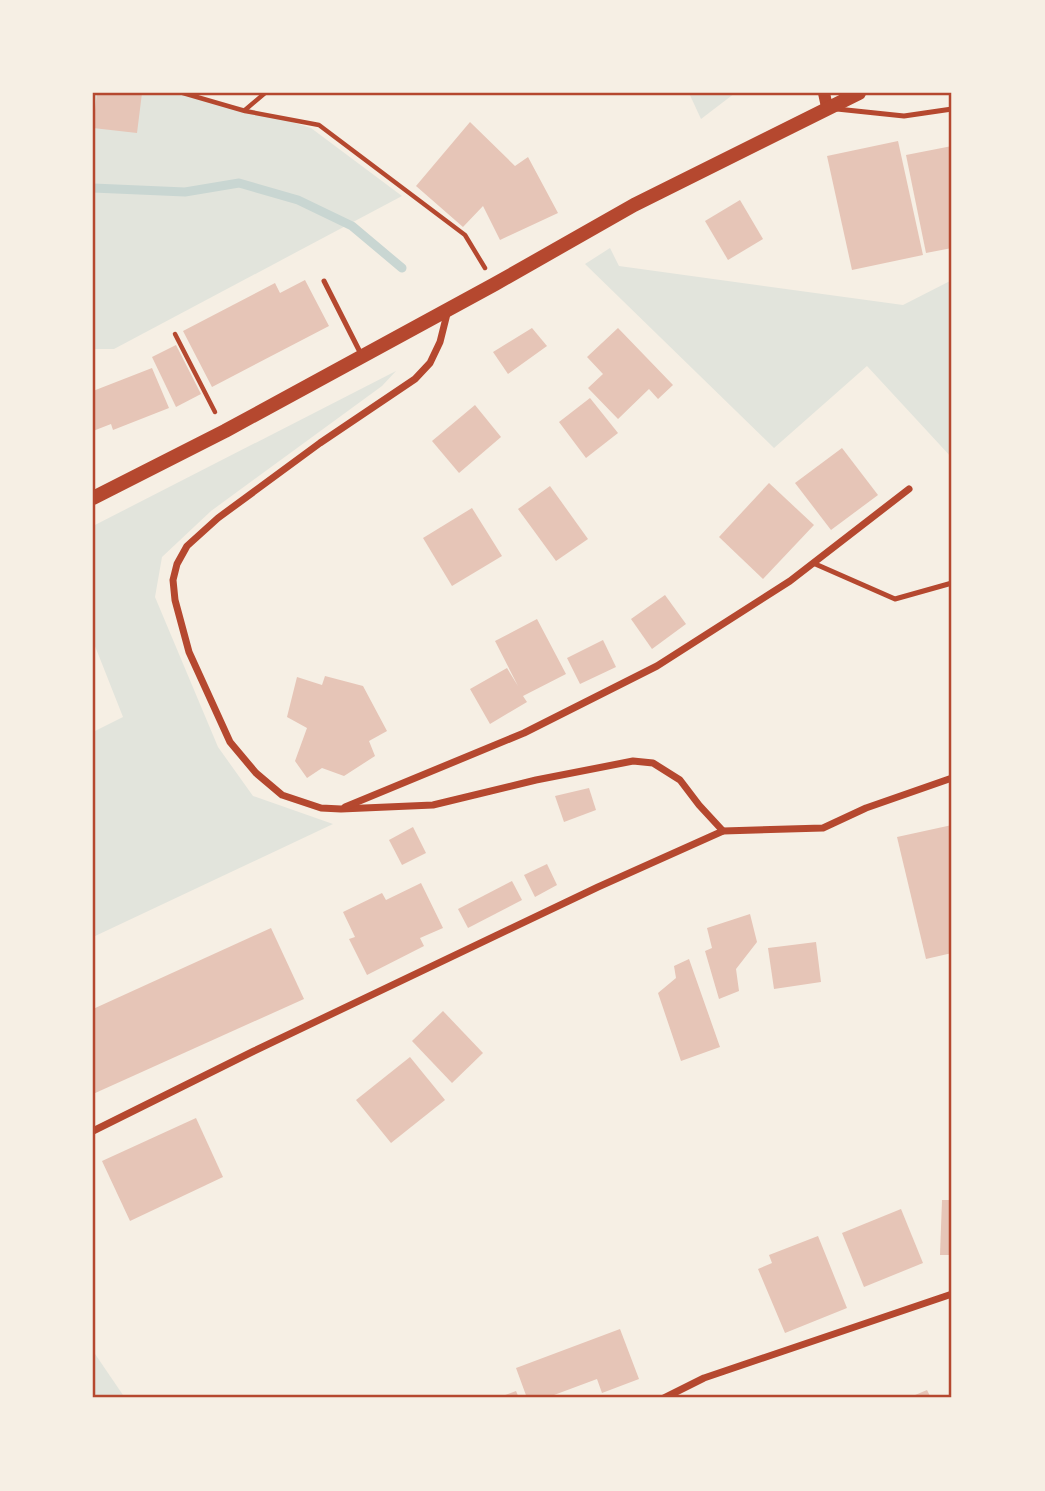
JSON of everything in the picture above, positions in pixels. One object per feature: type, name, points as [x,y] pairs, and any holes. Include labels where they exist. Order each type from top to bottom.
[{"type":"main road","points":[[93,498],[225,432],[825,100],[859,93]]},
{"type":"street","points":[[449,310],[440,342],[430,363],[415,379],[320,443],[218,518],[187,546],[177,564],[173,580],[175,600],[189,652],[230,742],[256,773],[282,795],[321,808],[341,809],[433,805],[536,780],[633,761],[653,763],[680,780],[699,806],[723,831]]},
{"type":"street","points":[[341,809],[524,733],[657,666],[790,580],[909,489]]},
{"type":"street","points":[[93,1131],[598,887],[723,831],[823,828],[866,808],[952,778]]},
{"type":"street","points":[[664,1398],[704,1378],[952,1294]]},
{"type":"lane","points":[[825,100],[904,116],[952,109]]},
{"type":"lane","points":[[324,281],[362,356]]},
{"type":"lane","points":[[813,563],[895,599],[952,583]]},
{"type":"path","points":[[183,93],[245,111],[319,125],[465,235],[495,284]]},
{"type":"path","points":[[245,111],[263,93]]},
{"type":"path","points":[[175,334],[225,432]]},
{"type":"shaded area","points":[[93,93],[172,93],[251,109],[311,128],[402,196],[114,349],[93,349]]},
{"type":"shaded area","points":[[689,93],[735,93],[701,119]]},
{"type":"shaded area","points":[[610,248],[619,266],[903,305],[952,280],[952,458],[867,366],[774,448],[585,264]]},
{"type":"shaded area","points":[[396,371],[382,386],[211,511],[162,557],[155,597],[218,747],[253,796],[333,824],[93,937],[93,732],[123,717],[93,641],[93,526]]},
{"type":"shaded area","points":[[93,1351],[125,1398],[93,1398]]},
{"type":"building","points":[[97,93],[142,93],[137,133],[93,128]]},
{"type":"building","points":[[470,122],[515,166],[528,157],[558,213],[500,240],[483,206],[463,227],[416,186]]},
{"type":"building","points":[[898,141],[923,255],[852,270],[827,156]]},
{"type":"building","points":[[952,146],[952,248],[926,253],[906,155]]},
{"type":"building","points":[[740,200],[763,239],[728,260],[705,221]]},
{"type":"building","points":[[305,280],[329,326],[212,387],[183,331],[275,283],[280,293]]},
{"type":"building","points":[[532,328],[547,346],[508,374],[493,352]]},
{"type":"building","points":[[618,328],[673,385],[658,399],[649,389],[618,419],[588,388],[603,374],[587,357]]},
{"type":"building","points":[[176,345],[201,394],[176,407],[152,357]]},
{"type":"building","points":[[152,368],[169,408],[113,430],[111,424],[93,431],[93,391]]},
{"type":"building","points":[[590,398],[618,433],[586,458],[559,422]]},
{"type":"building","points":[[475,405],[501,437],[459,473],[432,441]]},
{"type":"building","points":[[842,448],[878,495],[831,530],[795,483]]},
{"type":"building","points":[[769,483],[814,525],[763,579],[719,537]]},
{"type":"building","points":[[550,486],[588,539],[556,561],[518,509]]},
{"type":"building","points":[[472,508],[502,556],[452,586],[423,538]]},
{"type":"building","points":[[665,595],[686,624],[652,649],[631,619]]},
{"type":"building","points":[[537,619],[566,674],[523,696],[527,702],[490,724],[470,689],[507,668],[518,686],[495,641]]},
{"type":"building","points":[[603,640],[616,667],[580,684],[567,658]]},
{"type":"building","points":[[325,676],[363,686],[387,731],[369,741],[375,756],[344,776],[322,768],[307,778],[295,761],[307,728],[287,717],[297,677],[322,685]]},
{"type":"building","points":[[589,788],[596,810],[564,822],[555,796]]},
{"type":"building","points":[[952,825],[952,953],[926,959],[897,837]]},
{"type":"building","points":[[413,827],[426,853],[402,865],[389,840]]},
{"type":"building","points":[[547,864],[557,885],[535,897],[524,875]]},
{"type":"building","points":[[512,881],[522,900],[468,928],[458,909]]},
{"type":"building","points":[[421,883],[443,928],[420,938],[424,946],[367,975],[349,939],[355,937],[343,912],[382,893],[386,900]]},
{"type":"building","points":[[750,914],[757,942],[736,969],[739,991],[719,999],[705,951],[712,948],[707,928]]},
{"type":"building","points":[[271,928],[304,999],[93,1094],[93,1009]]},
{"type":"building","points":[[816,942],[821,982],[774,989],[768,948]]},
{"type":"building","points":[[689,959],[720,1047],[681,1061],[658,993],[676,978],[674,966]]},
{"type":"building","points":[[443,1011],[483,1053],[452,1083],[412,1041]]},
{"type":"building","points":[[410,1057],[445,1100],[391,1143],[356,1100]]},
{"type":"building","points":[[196,1118],[223,1177],[130,1221],[102,1161]]},
{"type":"building","points":[[942,1200],[952,1200],[952,1255],[940,1255]]},
{"type":"building","points":[[901,1209],[923,1263],[864,1287],[842,1233]]},
{"type":"building","points":[[818,1236],[847,1308],[785,1333],[758,1269],[772,1263],[769,1255]]},
{"type":"building","points":[[620,1329],[639,1379],[602,1393],[597,1379],[546,1398],[527,1398],[516,1368]]},
{"type":"building","points":[[927,1390],[931,1398],[908,1398]]},
{"type":"building","points":[[516,1391],[519,1398],[497,1398]]},
{"type":"waterway","points":[[93,188],[185,192],[239,183],[298,200],[352,226],[402,268]]}]
